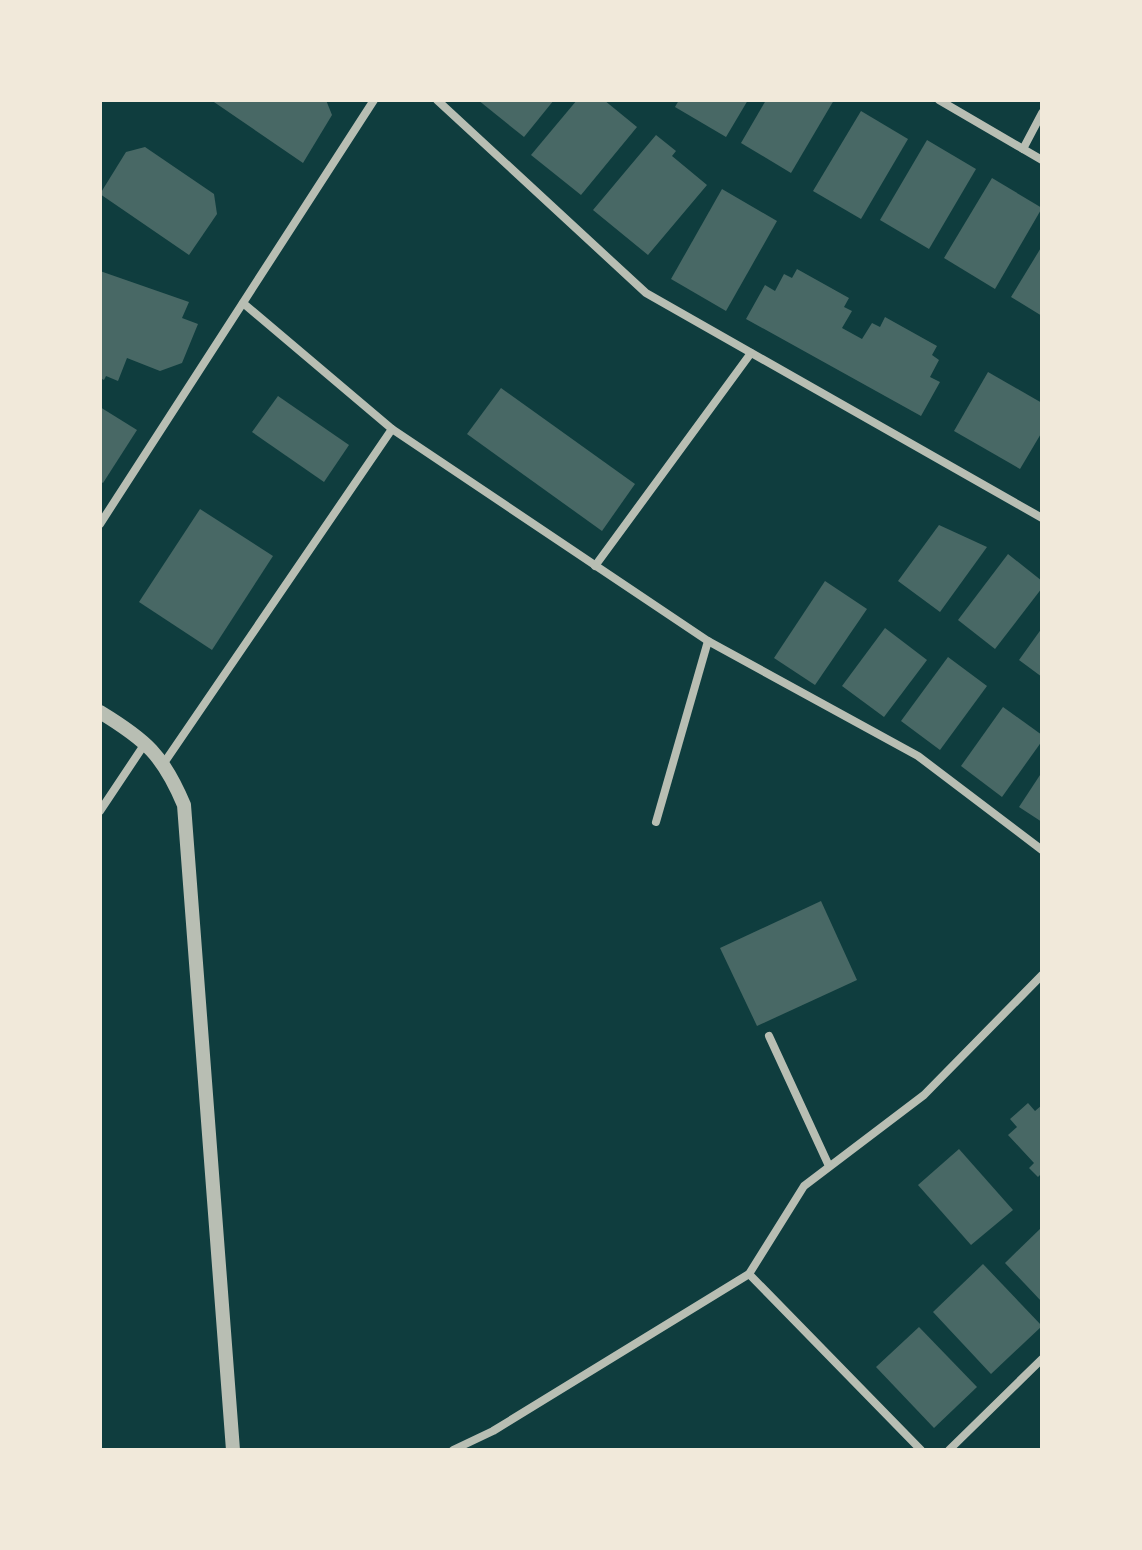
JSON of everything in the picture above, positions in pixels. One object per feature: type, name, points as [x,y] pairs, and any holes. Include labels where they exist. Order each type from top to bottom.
[{"type":"street","points":[[100,524],[374,100]]},
{"type":"street","points":[[437,100],[646,293],[1042,518]]},
{"type":"street","points":[[939,100],[1042,160]]},
{"type":"street","points":[[1023,149],[1042,113]]},
{"type":"street","points":[[243,303],[392,429],[708,641],[918,756],[1042,850]]},
{"type":"street","points":[[595,566],[751,353]]},
{"type":"street","points":[[164,763],[392,429]]},
{"type":"street","points":[[656,822],[708,641]]},
{"type":"street","points":[[100,712],[146,742],[164,763],[184,805],[233,1450]]},
{"type":"street","points":[[100,811],[146,742]]},
{"type":"street","points":[[453,1450],[493,1431],[749,1274],[804,1186],[924,1095],[1042,975]]},
{"type":"street","points":[[769,1036],[829,1166]]},
{"type":"street","points":[[749,1274],[921,1450]]},
{"type":"street","points":[[949,1450],[1042,1359]]},
{"type":"building","points":[[211,100],[326,100],[332,115],[303,163]]},
{"type":"building","points":[[478,100],[554,100],[524,137]]},
{"type":"building","points":[[577,100],[604,100],[637,127],[581,195],[531,155]]},
{"type":"building","points":[[679,100],[748,100],[726,137],[675,107]]},
{"type":"building","points":[[766,100],[834,100],[791,173],[741,143]]},
{"type":"building","points":[[861,111],[908,139],[861,219],[813,191]]},
{"type":"building","points":[[656,135],[676,151],[672,156],[707,185],[648,255],[593,210]]},
{"type":"building","points":[[927,140],[976,169],[929,249],[880,220]]},
{"type":"building","points":[[145,147],[214,194],[217,214],[189,255],[100,194],[126,152]]},
{"type":"building","points":[[992,178],[1042,208],[995,289],[944,258]]},
{"type":"building","points":[[722,189],[777,221],[726,311],[671,279]]},
{"type":"building","points":[[1042,246],[1042,316],[1011,297]]},
{"type":"building","points":[[797,269],[849,298],[844,307],[852,311],[842,328],[862,339],[872,323],[880,327],[885,317],[937,346],[932,355],[939,360],[930,377],[940,382],[921,416],[746,319],[765,285],[775,291],[784,274],[792,278]]},
{"type":"building","points":[[100,271],[189,302],[182,318],[198,324],[182,363],[160,371],[127,358],[118,381],[106,376],[104,380],[100,378]]},
{"type":"building","points":[[988,372],[1042,403],[1042,432],[1020,469],[954,431]]},
{"type":"building","points":[[501,388],[635,484],[602,531],[467,434]]},
{"type":"building","points":[[278,396],[349,445],[324,482],[252,432]]},
{"type":"building","points":[[100,407],[137,430],[103,483],[100,481]]},
{"type":"building","points":[[200,509],[273,556],[212,650],[139,602]]},
{"type":"building","points":[[939,525],[987,547],[940,612],[898,581]]},
{"type":"building","points":[[1008,554],[1042,581],[1042,588],[995,649],[958,620]]},
{"type":"building","points":[[825,581],[867,609],[815,685],[774,658]]},
{"type":"building","points":[[885,628],[927,660],[884,717],[842,686]]},
{"type":"building","points":[[1042,628],[1042,677],[1019,660]]},
{"type":"building","points":[[948,657],[987,686],[940,750],[901,721]]},
{"type":"building","points":[[1003,707],[1042,735],[1042,741],[1002,797],[961,766]]},
{"type":"building","points":[[1042,772],[1042,822],[1019,807]]},
{"type":"building","points":[[821,901],[857,980],[757,1026],[720,948]]},
{"type":"building","points":[[1028,1103],[1035,1111],[1042,1105],[1042,1173],[1038,1177],[1029,1168],[1034,1163],[1008,1135],[1017,1127],[1010,1119]]},
{"type":"building","points":[[959,1149],[1013,1210],[971,1245],[918,1185]]},
{"type":"building","points":[[1042,1227],[1042,1302],[1005,1263]]},
{"type":"building","points":[[983,1264],[1042,1326],[991,1374],[933,1312]]},
{"type":"building","points":[[919,1327],[977,1387],[934,1428],[876,1367]]}]
